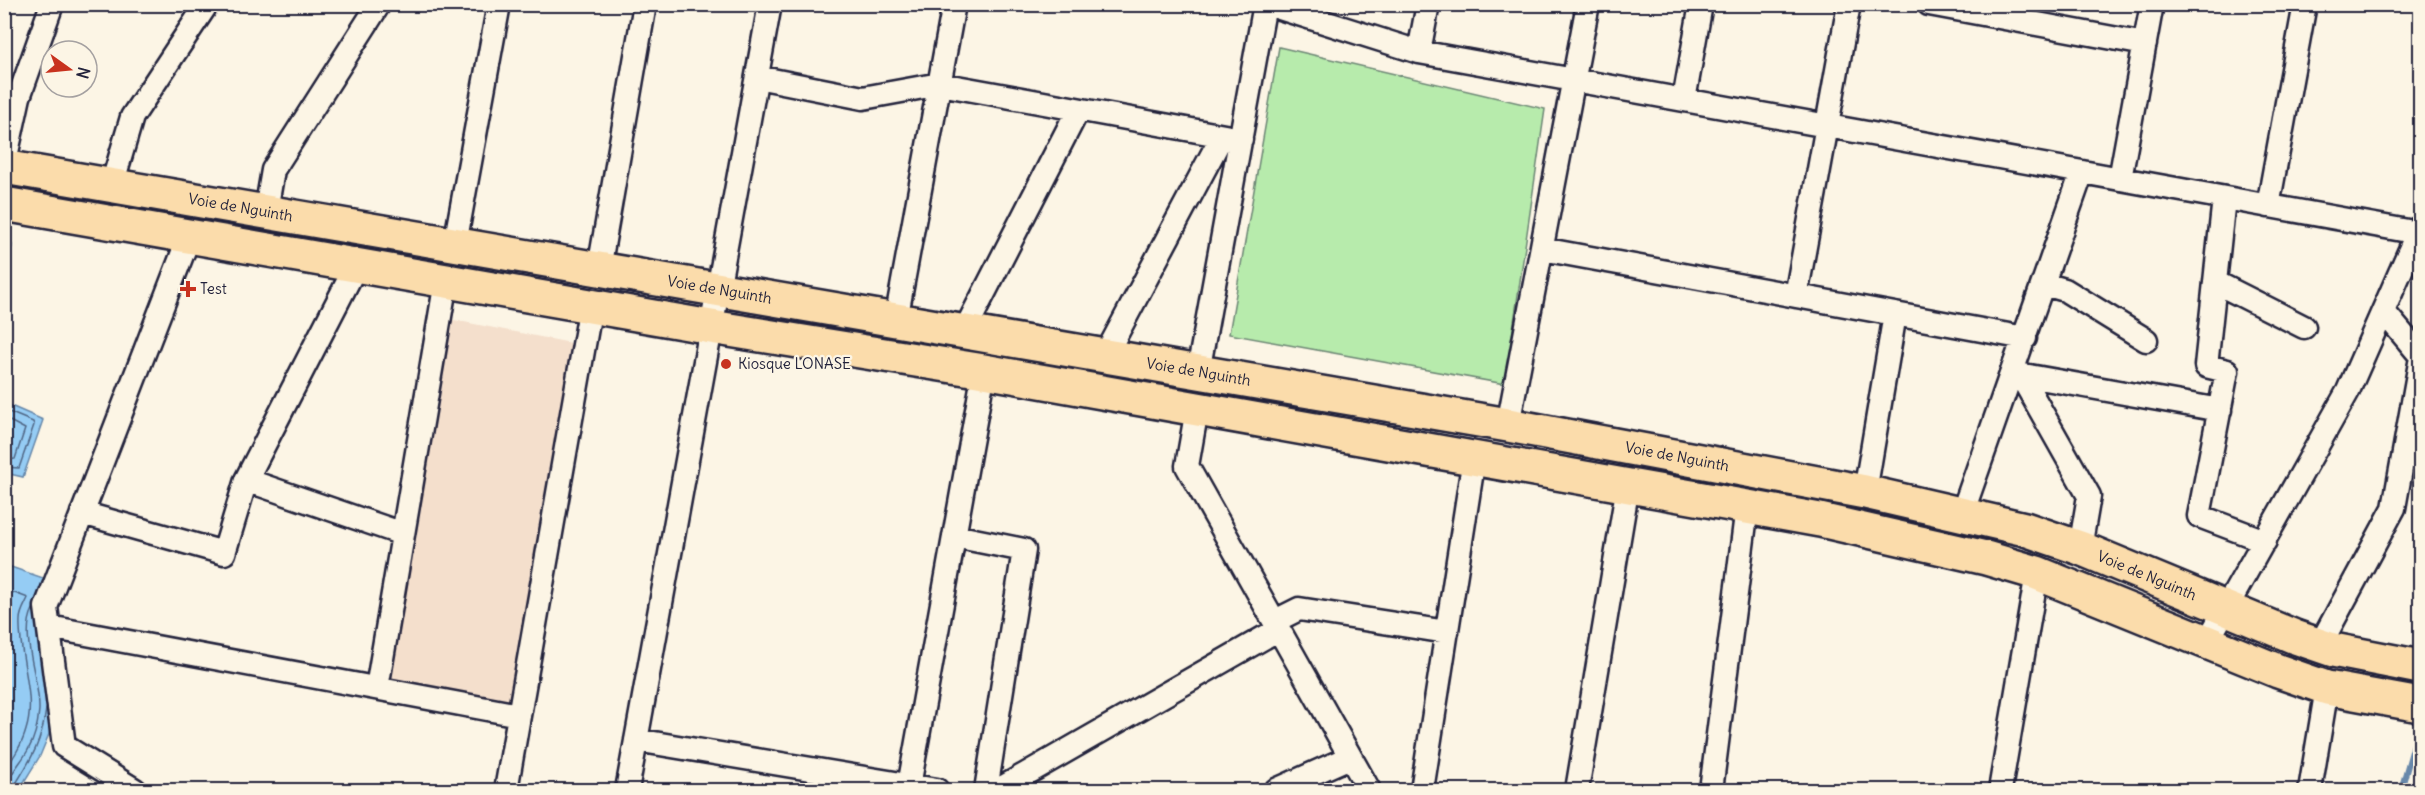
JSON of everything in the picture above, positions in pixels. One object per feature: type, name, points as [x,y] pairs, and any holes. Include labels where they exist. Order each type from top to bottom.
[{"type":"highway","name":"Voie de Nguinth","points":[[4,166],[1508,425],[1865,492],[2025,530],[2080,548],[2226,609],[2320,645],[2370,658],[2421,667]]},
{"type":"highway","points":[[4,204],[711,327],[984,370],[1628,485],[1908,539],[2037,573],[2327,688],[2421,705]]},
{"type":"highway","points":[[2114,603],[2129,569]]},
{"type":"street","points":[[4,166],[19,97],[52,4]]},
{"type":"street","points":[[112,185],[132,117],[207,4]]},
{"type":"street","points":[[266,211],[273,170],[379,4]]},
{"type":"street","points":[[599,268],[645,4]]},
{"type":"street","points":[[627,790],[770,4]]},
{"type":"street","points":[[897,320],[954,4]]},
{"type":"street","points":[[1198,372],[1231,137],[1266,4],[1419,52],[2268,206],[2420,230],[2348,391],[2207,642]]},
{"type":"street","points":[[1419,52],[1428,4]]},
{"type":"street","points":[[1508,425],[1588,4]]},
{"type":"street","points":[[1684,100],[1701,4]]},
{"type":"street","points":[[1796,296],[1849,4]]},
{"type":"street","points":[[1929,4],[1999,11],[2145,44]]},
{"type":"street","points":[[2121,179],[2152,4]]},
{"type":"street","points":[[2268,206],[2305,4]]},
{"type":"street","points":[[455,244],[499,5]]},
{"type":"street","points":[[757,77],[863,98],[939,84],[1231,137]]},
{"type":"street","points":[[964,332],[1078,110]]},
{"type":"street","points":[[1105,356],[1231,137]]},
{"type":"street","points":[[1962,514],[2016,374],[2025,338],[2082,172]]},
{"type":"street","points":[[2224,198],[2206,366],[2227,371],[2199,516],[2265,541]]},
{"type":"street","points":[[135,790],[64,746],[46,607],[189,237]]},
{"type":"street","points":[[1542,249],[2025,338]]},
{"type":"street","points":[[82,513],[224,553],[246,480],[356,266]]},
{"type":"street","points":[[377,688],[446,281]]},
{"type":"street","points":[[2215,282],[2304,327]]},
{"type":"street","points":[[2044,284],[2065,290],[2146,340]]},
{"type":"street","points":[[506,790],[591,305]]},
{"type":"street","points":[[2384,312],[2421,355]]},
{"type":"street","points":[[1865,492],[1895,314]]},
{"type":"street","points":[[2320,645],[2394,508],[2421,363]]},
{"type":"street","points":[[909,786],[984,370]]},
{"type":"street","points":[[2016,374],[2220,410]]},
{"type":"street","points":[[2016,374],[2089,496],[2080,548]]},
{"type":"street","points":[[1197,409],[1187,466],[1369,790]]},
{"type":"street","points":[[1422,790],[1474,458]]},
{"type":"street","points":[[246,480],[403,534]]},
{"type":"street","points":[[1577,790],[1628,485]]},
{"type":"street","points":[[1711,790],[1748,507]]},
{"type":"street","points":[[954,536],[1024,550],[986,790]]},
{"type":"street","points":[[2000,790],[2037,573]]},
{"type":"street","points":[[998,790],[1277,625],[1299,609],[1447,632]]},
{"type":"street","points":[[49,627],[519,715]]},
{"type":"street","points":[[2310,790],[2327,688]]},
{"type":"street","points":[[636,740],[938,790]]},
{"type":"street","points":[[1276,790],[1350,757]]},
{"type":"shaded area","points":[[449,319],[571,343],[512,706],[390,681]]},
{"type":"green space","points":[[1279,47],[1545,109],[1505,384],[1229,334]]},
{"type":"water","points":[[4,244],[12,245],[5,289]]},
{"type":"water","points":[[4,403],[43,420],[23,477],[5,473]]},
{"type":"water","points":[[5,565],[49,580],[53,707],[49,734],[40,756],[19,790],[5,790]]},
{"type":"waterway","points":[[2401,790],[2420,723]]},
{"type":"place","name":"Test","points":[[188,289]]},
{"type":"place","name":"Kiosque LONASE","points":[[726,364]]}]
